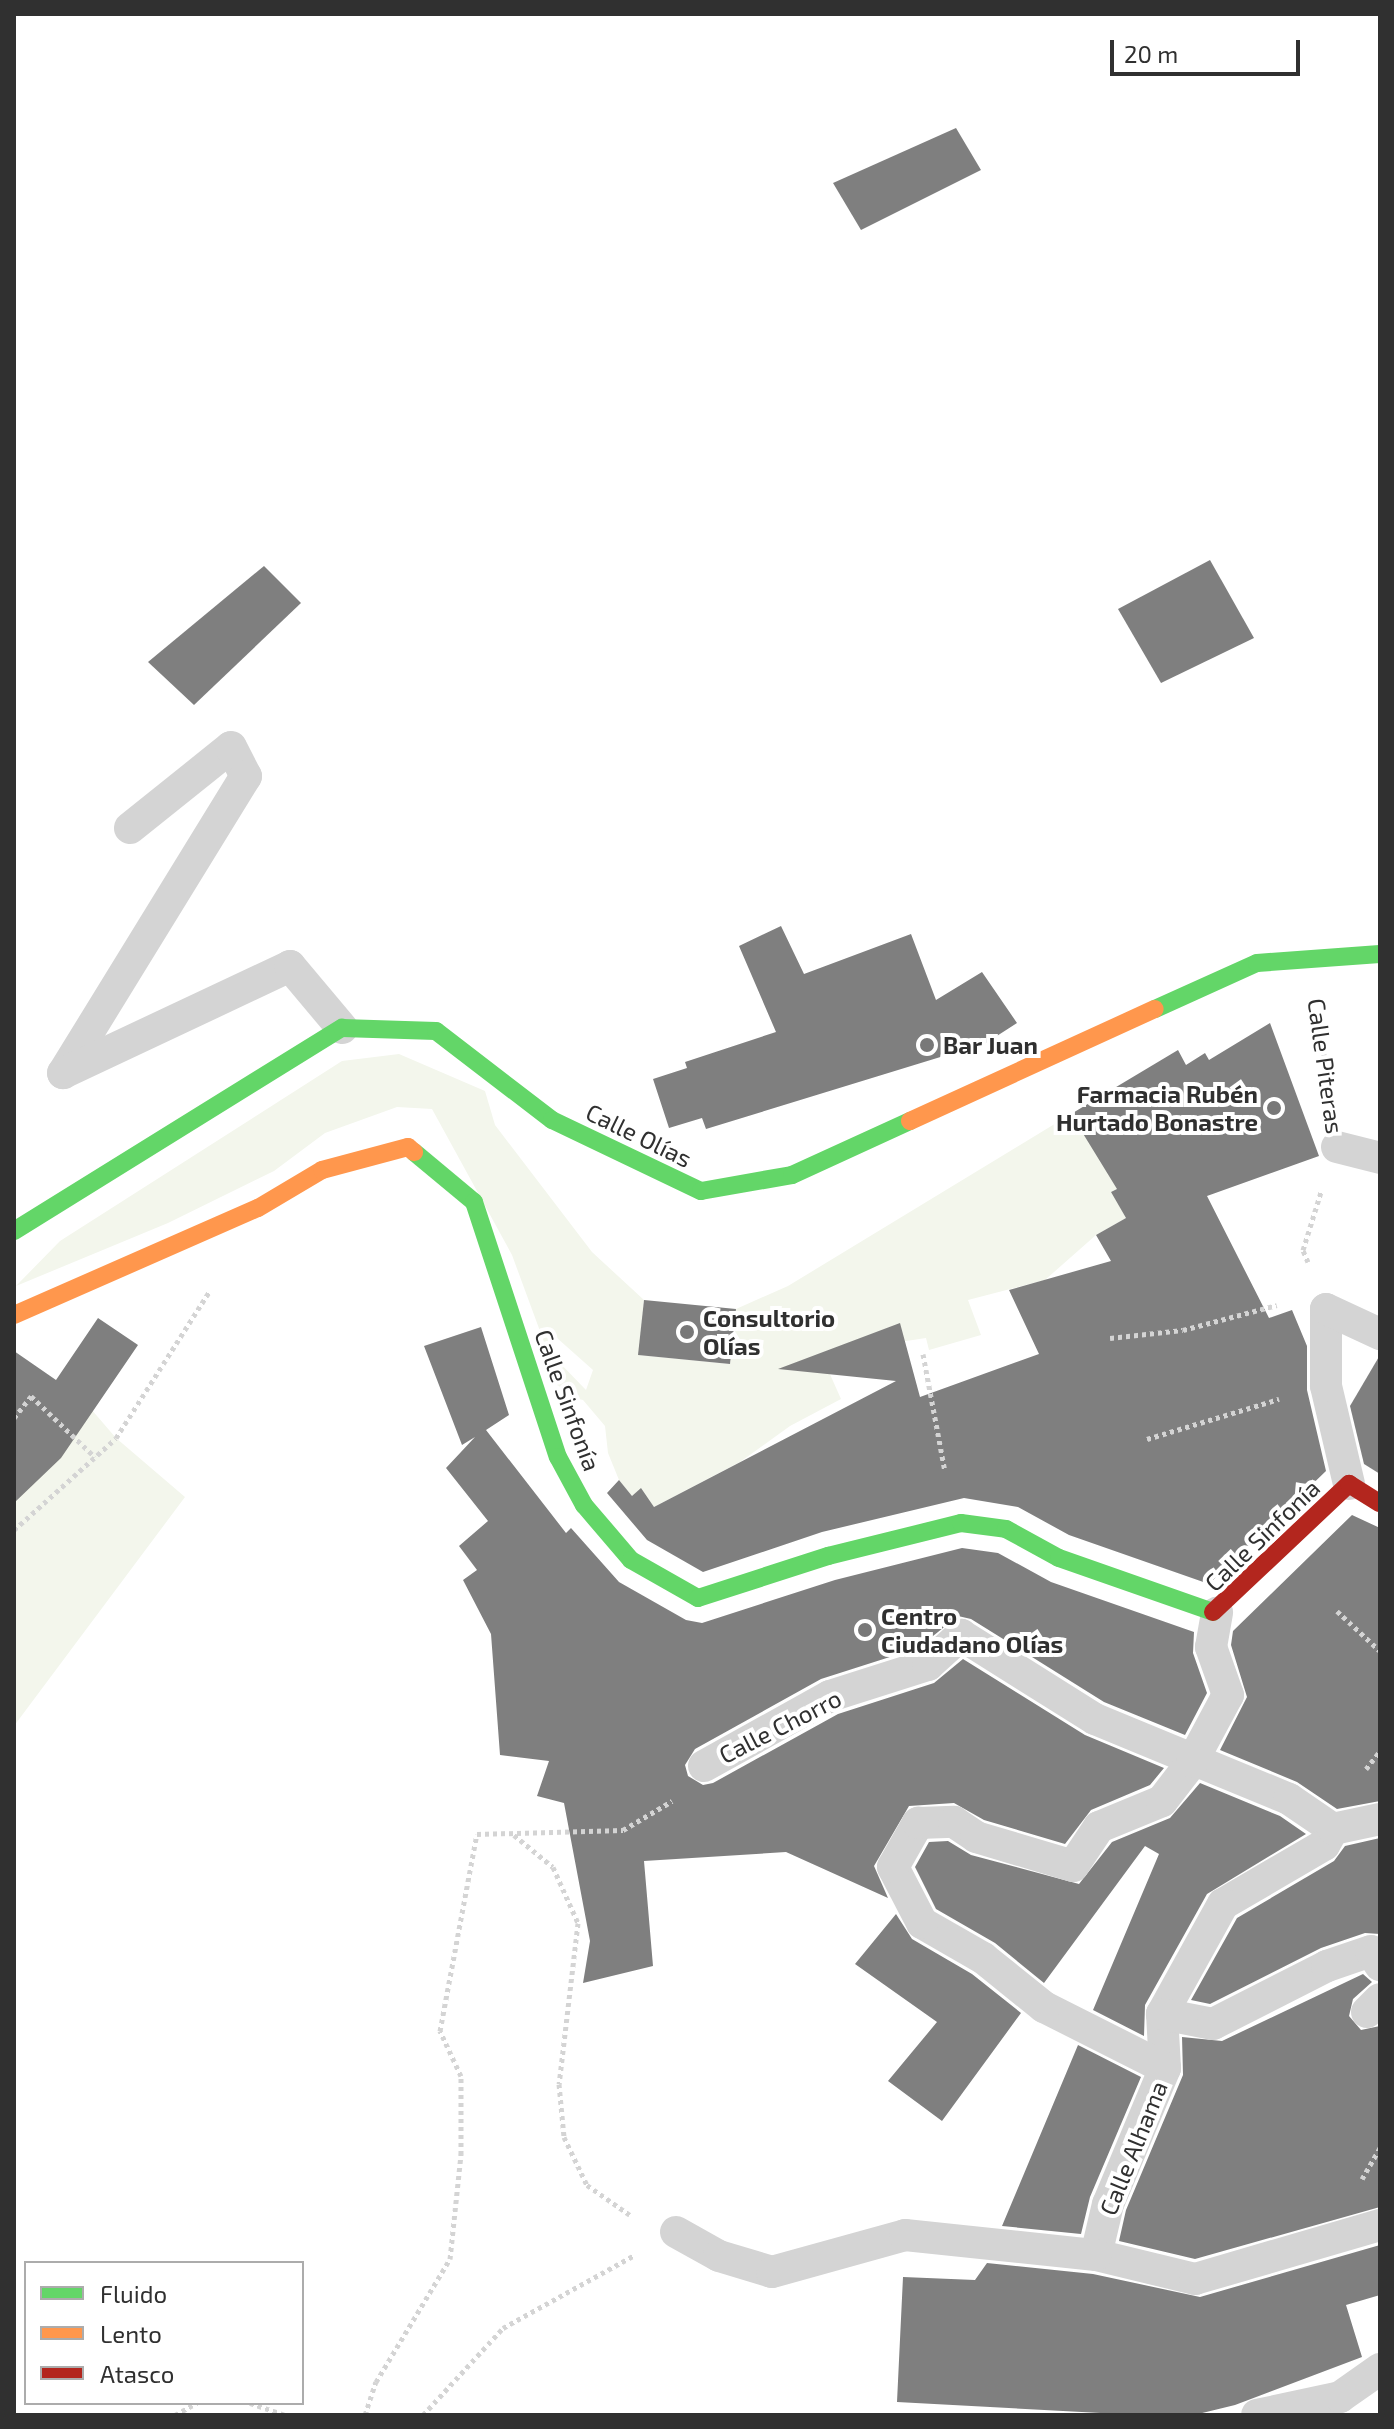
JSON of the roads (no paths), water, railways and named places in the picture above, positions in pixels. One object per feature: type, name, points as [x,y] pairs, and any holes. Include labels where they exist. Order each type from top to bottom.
[{"type":"street","name":"Calle Olías","points":[[342,1028],[436,1031],[552,1120],[701,1191],[792,1175],[1257,963],[1380,954]]},
{"type":"street","points":[[14,1231],[342,1028]]},
{"type":"street","name":"Calle Sinfonía","points":[[14,1315],[258,1208],[322,1170],[408,1147],[474,1202],[558,1457],[584,1505],[631,1560],[698,1598],[828,1556],[961,1523],[1006,1529],[1059,1558],[1217,1613],[1259,1566],[1349,1484],[1380,1503]]},
{"type":"lane","points":[[130,828],[231,747],[246,776],[63,1073],[290,966],[342,1028]]},
{"type":"lane","points":[[1337,1147],[1380,1158]]},
{"type":"lane","points":[[1349,1484],[1326,1386],[1326,1309],[1380,1334]]},
{"type":"lane","points":[[1165,2068],[1044,2007],[983,1958],[922,1923],[893,1867],[918,1823],[954,1822],[976,1837],[1073,1866],[1099,1827],[1162,1801],[1192,1762],[1228,1695],[1211,1647],[1217,1613]]},
{"type":"lane","name":"Calle Chorro","points":[[704,1766],[830,1696],[928,1665],[961,1635],[1095,1719],[1192,1762]]},
{"type":"lane","points":[[1192,1762],[1289,1799],[1333,1829],[1380,1819]]},
{"type":"lane","points":[[1333,1829],[1324,1845],[1223,1904],[1162,2014],[1213,2024],[1327,1966],[1371,1951],[1380,1965]]},
{"type":"lane","name":"Calle Alhama","points":[[1096,2255],[1108,2204],[1165,2068],[1162,2014]]},
{"type":"lane","points":[[676,2232],[719,2256],[772,2272],[905,2235],[1096,2255],[1195,2279],[1380,2225]]},
{"type":"lane","points":[[1257,2415],[1340,2397],[1380,2369]]},
{"type":"place","name":"Bar Juan","points":[[927,1045]]},
{"type":"place","name":"Farmacia Rubén Hurtado Bonastre","points":[[1274,1108]]},
{"type":"place","name":"Consultorio Olías","points":[[687,1332]]},
{"type":"place","name":"Centro Ciudadano Olías","points":[[865,1630]]}]
